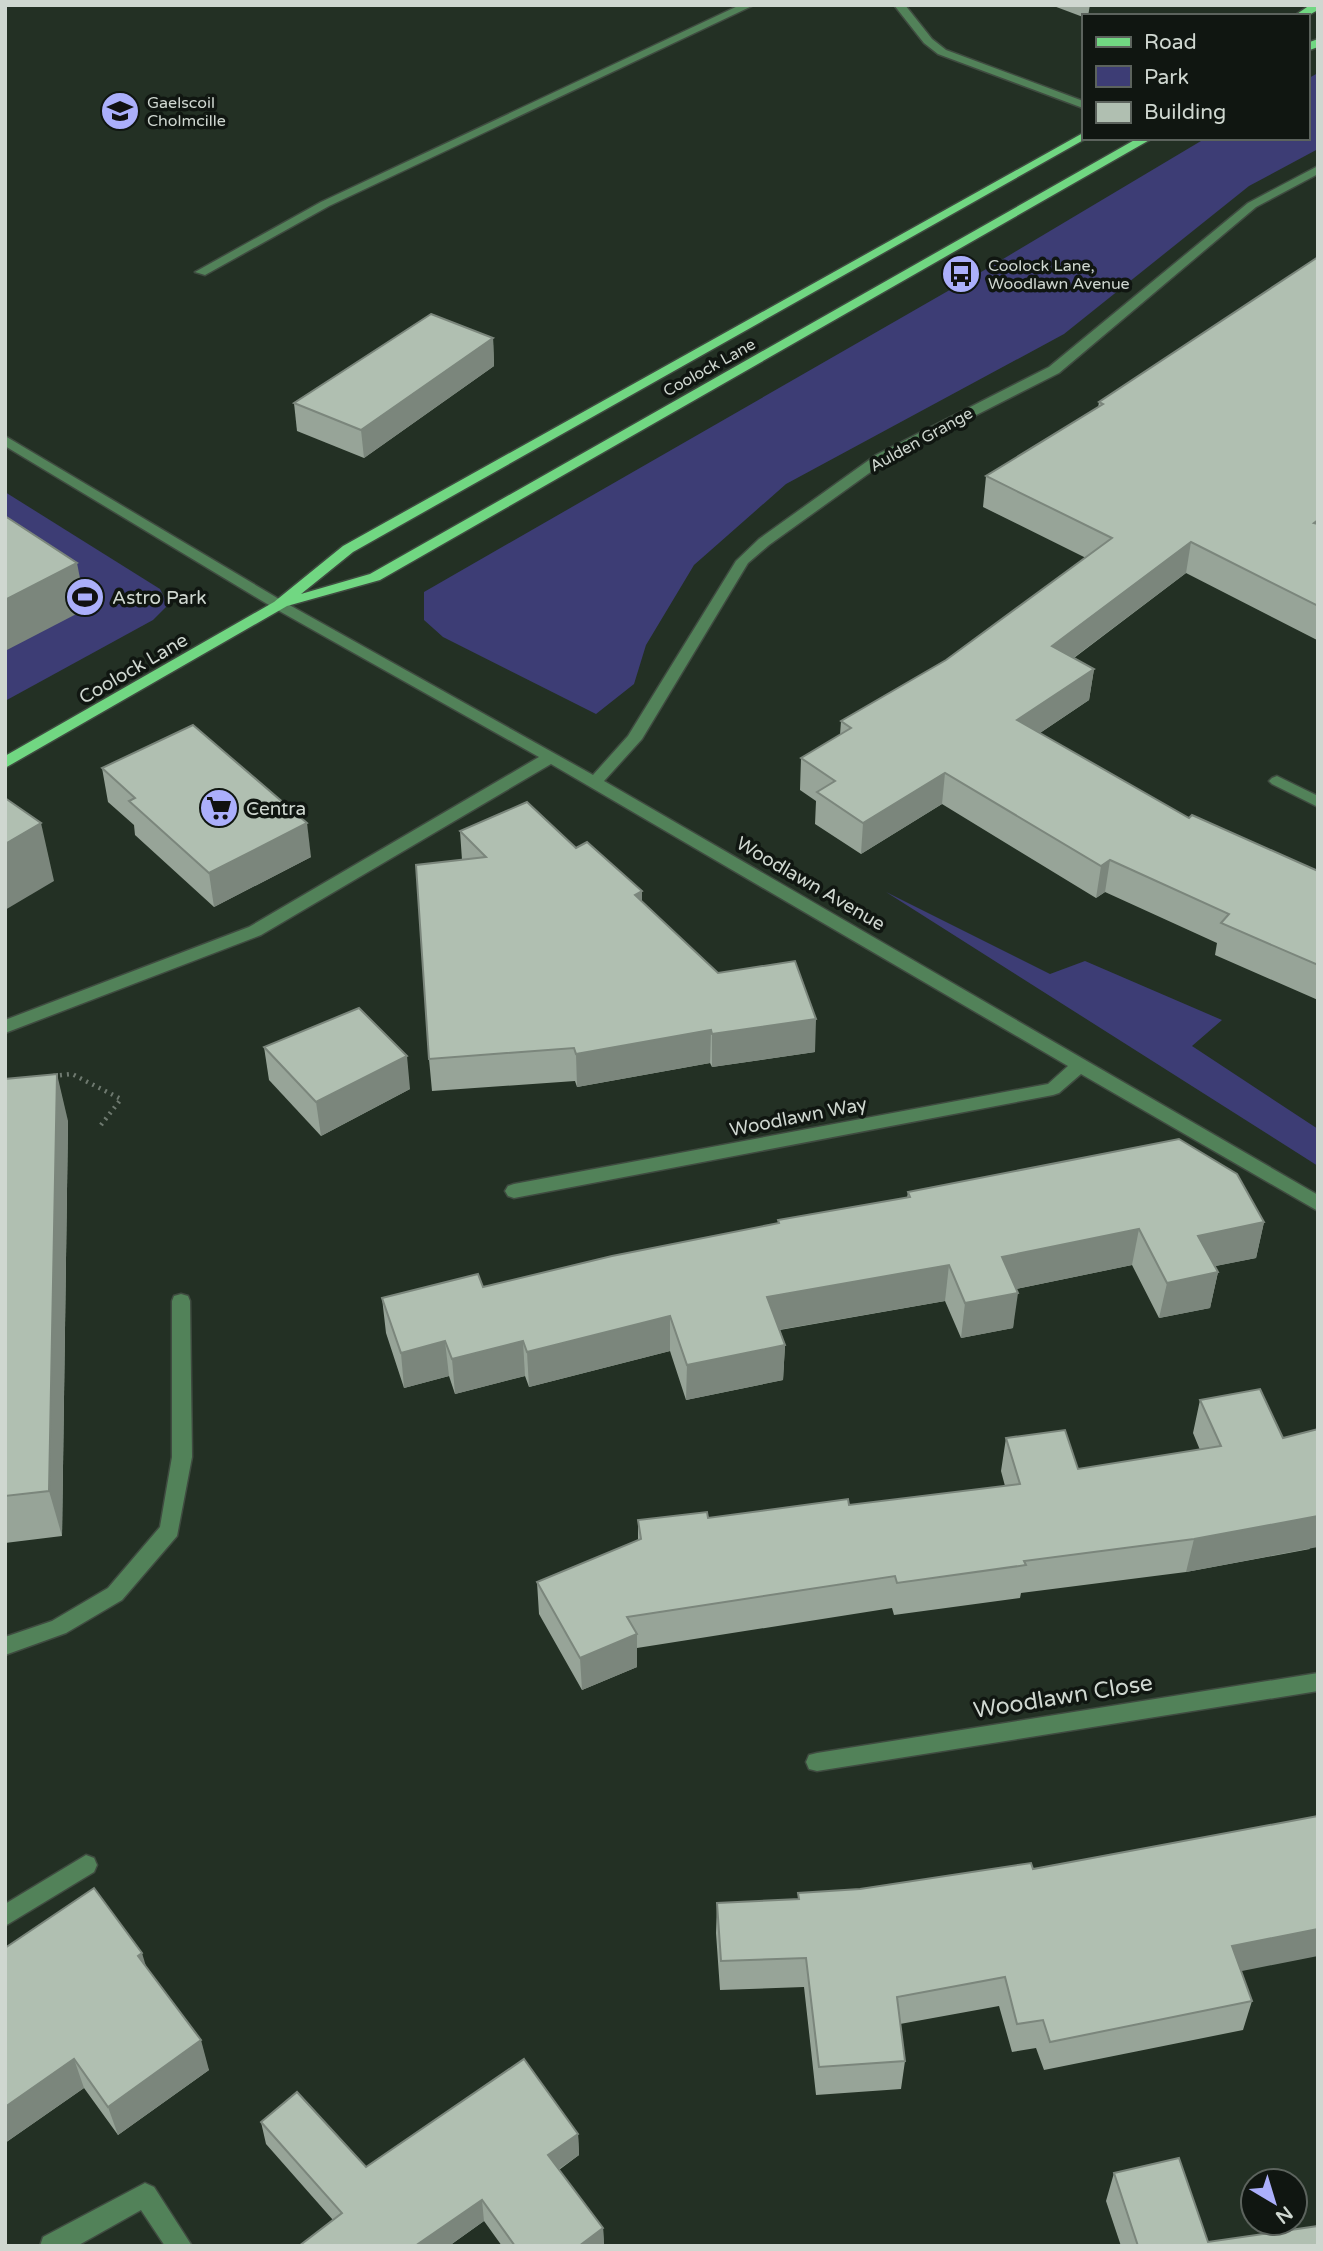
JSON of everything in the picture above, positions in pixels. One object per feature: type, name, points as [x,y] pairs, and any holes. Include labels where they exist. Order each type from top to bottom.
[{"type":"main road","points":[[1302,14],[1318,5]]},
{"type":"main road","name":"Coolock Lane","points":[[5,764],[279,605],[348,549],[1082,137]]},
{"type":"main road","name":"Coolock Lane","points":[[279,605],[375,577],[1143,140]]},
{"type":"street","points":[[201,272],[325,204],[749,5]]},
{"type":"street","points":[[899,5],[928,41],[942,52],[1082,106]]},
{"type":"street","name":"Aulden Grange","points":[[595,782],[634,738],[743,561],[764,542],[881,458],[1054,370],[1252,205],[1318,169]]},
{"type":"street","name":"Woodlawn Avenue","points":[[5,440],[279,605],[595,782],[1318,1204]]},
{"type":"street","points":[[5,1027],[255,931],[551,757]]},
{"type":"street","points":[[1277,781],[1318,802]]},
{"type":"street","name":"Woodlawn Way","points":[[514,1191],[1053,1089],[1081,1064]]},
{"type":"street","points":[[5,1646],[59,1627],[115,1594],[170,1530],[182,1457],[181,1301]]},
{"type":"street","name":"Woodlawn Close","points":[[817,1762],[1318,1682]]},
{"type":"street","points":[[5,1916],[86,1865]]},
{"type":"street","points":[[52,2246],[145,2195],[180,2246]]},
{"type":"path","points":[[45,1077],[72,1074],[121,1098],[101,1125]]},
{"type":"green space","points":[[1318,73],[1318,149],[1249,186],[1064,334],[786,484],[694,565],[646,645],[634,684],[596,714],[443,637],[424,620],[424,592],[988,268],[1203,140],[1309,140],[1309,78]]},
{"type":"green space","name":"Astro Park","points":[[5,492],[160,589],[168,605],[153,620],[5,701]]},
{"type":"green space","points":[[886,892],[1050,974],[1085,961],[1222,1020],[1192,1046],[1318,1129],[1318,1166]]},
{"type":"building","points":[[1318,257],[1318,520],[1314,523],[1318,524],[1318,606],[1191,542],[1052,646],[1094,669],[1017,720],[1189,818],[1192,815],[1318,871],[1318,965],[1221,923],[1229,914],[1110,860],[1101,866],[945,773],[863,823],[817,792],[835,781],[801,758],[851,728],[841,721],[946,660],[1112,538],[986,476],[1103,404],[1099,402]]},
{"type":"building","points":[[431,314],[493,338],[361,430],[294,403]]},
{"type":"building","points":[[5,516],[77,563],[5,600]]},
{"type":"building","points":[[193,725],[307,823],[209,873],[129,801],[135,798],[102,768]]},
{"type":"building","points":[[5,798],[41,823],[5,844]]},
{"type":"building","points":[[527,802],[576,848],[587,842],[642,891],[635,895],[718,973],[795,961],[816,1019],[712,1034],[711,1030],[576,1054],[574,1048],[429,1059],[416,865],[486,857],[460,831]]},
{"type":"building","points":[[359,1008],[407,1056],[316,1102],[264,1047]]},
{"type":"building","points":[[57,1074],[49,1491],[5,1496],[5,1079]]},
{"type":"building","points":[[1179,1139],[1237,1174],[1264,1222],[1198,1236],[1218,1272],[1167,1283],[1139,1229],[1002,1257],[1018,1293],[965,1303],[949,1265],[767,1297],[785,1345],[687,1365],[670,1316],[527,1352],[523,1341],[452,1359],[445,1341],[401,1353],[382,1298],[478,1274],[483,1287],[612,1256],[779,1223],[778,1220],[910,1197],[908,1192]]},
{"type":"building","points":[[1260,1389],[1283,1438],[1318,1429],[1318,1516],[1194,1539],[1024,1561],[1026,1565],[897,1583],[895,1576],[627,1617],[637,1634],[580,1658],[537,1582],[641,1539],[638,1520],[707,1512],[708,1518],[848,1499],[849,1505],[1020,1484],[1006,1438],[1065,1430],[1078,1469],[1221,1446],[1200,1400]]},
{"type":"building","points":[[1318,1816],[1318,1929],[1232,1946],[1252,2001],[1050,2042],[1043,2020],[1017,2024],[1005,1977],[897,1997],[905,2061],[819,2067],[806,1958],[721,1961],[717,1903],[799,1899],[798,1893],[860,1889],[1031,1863],[1033,1869]]},
{"type":"building","points":[[94,1888],[142,1953],[138,1956],[201,2040],[108,2107],[74,2059],[5,2107],[5,1948]]},
{"type":"building","points":[[524,2059],[578,2134],[548,2155],[603,2228],[579,2246],[515,2246],[482,2200],[415,2246],[299,2246],[342,2213],[261,2122],[297,2092],[366,2167]]},
{"type":"building","points":[[1179,2158],[1208,2242],[1242,2237],[1309,2237],[1309,2227],[1318,2226],[1318,2246],[1138,2246],[1114,2173]]},
{"type":"place","name":"Gaelscoil Cholmcille","points":[[120,111]]},
{"type":"place","name":"Coolock Lane, Woodlawn Avenue","points":[[961,274]]},
{"type":"place","name":"Astro Park","points":[[85,597]]},
{"type":"place","name":"Centra","points":[[219,808]]}]
